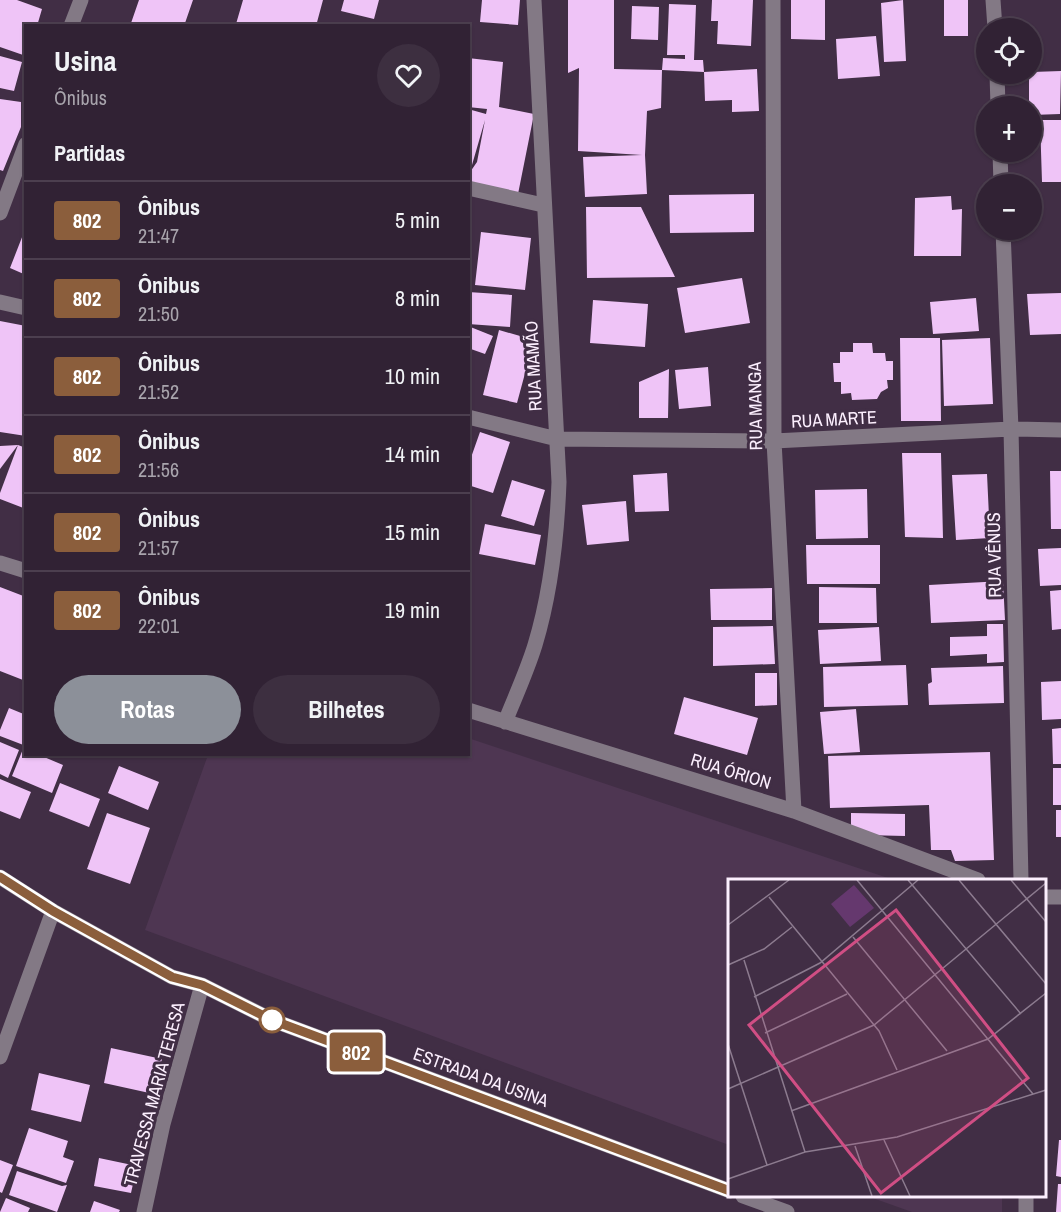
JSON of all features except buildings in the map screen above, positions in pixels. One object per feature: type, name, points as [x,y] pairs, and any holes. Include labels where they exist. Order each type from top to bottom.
[{"type":"street","points":[[72,24],[81,0]]},
{"type":"street","name":"RUA MAMÃO","points":[[505,722],[535,646],[548,589],[557,526],[559,482],[534,0]]},
{"type":"street","name":"RUA MANGA","points":[[773,0],[774,441],[794,811]]},
{"type":"street","points":[[993,0],[994,18]]},
{"type":"street","points":[[0,213],[24,149]]},
{"type":"street","points":[[470,188],[543,205]]},
{"type":"street","name":"RUA VÊNUS","points":[[1003,240],[1011,429],[1021,879]]},
{"type":"street","points":[[0,302],[24,308]]},
{"type":"street","name":"RUA MARTE","points":[[470,417],[557,439],[774,441],[1011,429],[1061,430]]},
{"type":"street","points":[[0,563],[24,570]]},
{"type":"street","name":"RUA ÓRION","points":[[470,711],[794,811],[975,879]]},
{"type":"street","name":"ESTRADA DA USINA","points":[[0,877],[53,911],[172,977],[202,985],[272,1020],[728,1191]]},
{"type":"street","points":[[0,1057],[53,911]]},
{"type":"street","name":"TRAVESSA MARIA TERESA","points":[[144,1212],[164,1125],[202,985]]},
{"type":"street","points":[[746,1197],[787,1212]]},
{"type":"shaded area","points":[[470,739],[891,879],[728,879],[728,1145],[145,930],[208,756],[470,756]]},
{"type":"shaded area","points":[[870,1197],[1002,1197],[1002,1212],[912,1212]]},
{"type":"bus line","name":"802","points":[[0,877],[53,911],[172,977],[202,985],[272,1020],[728,1190]]}]
